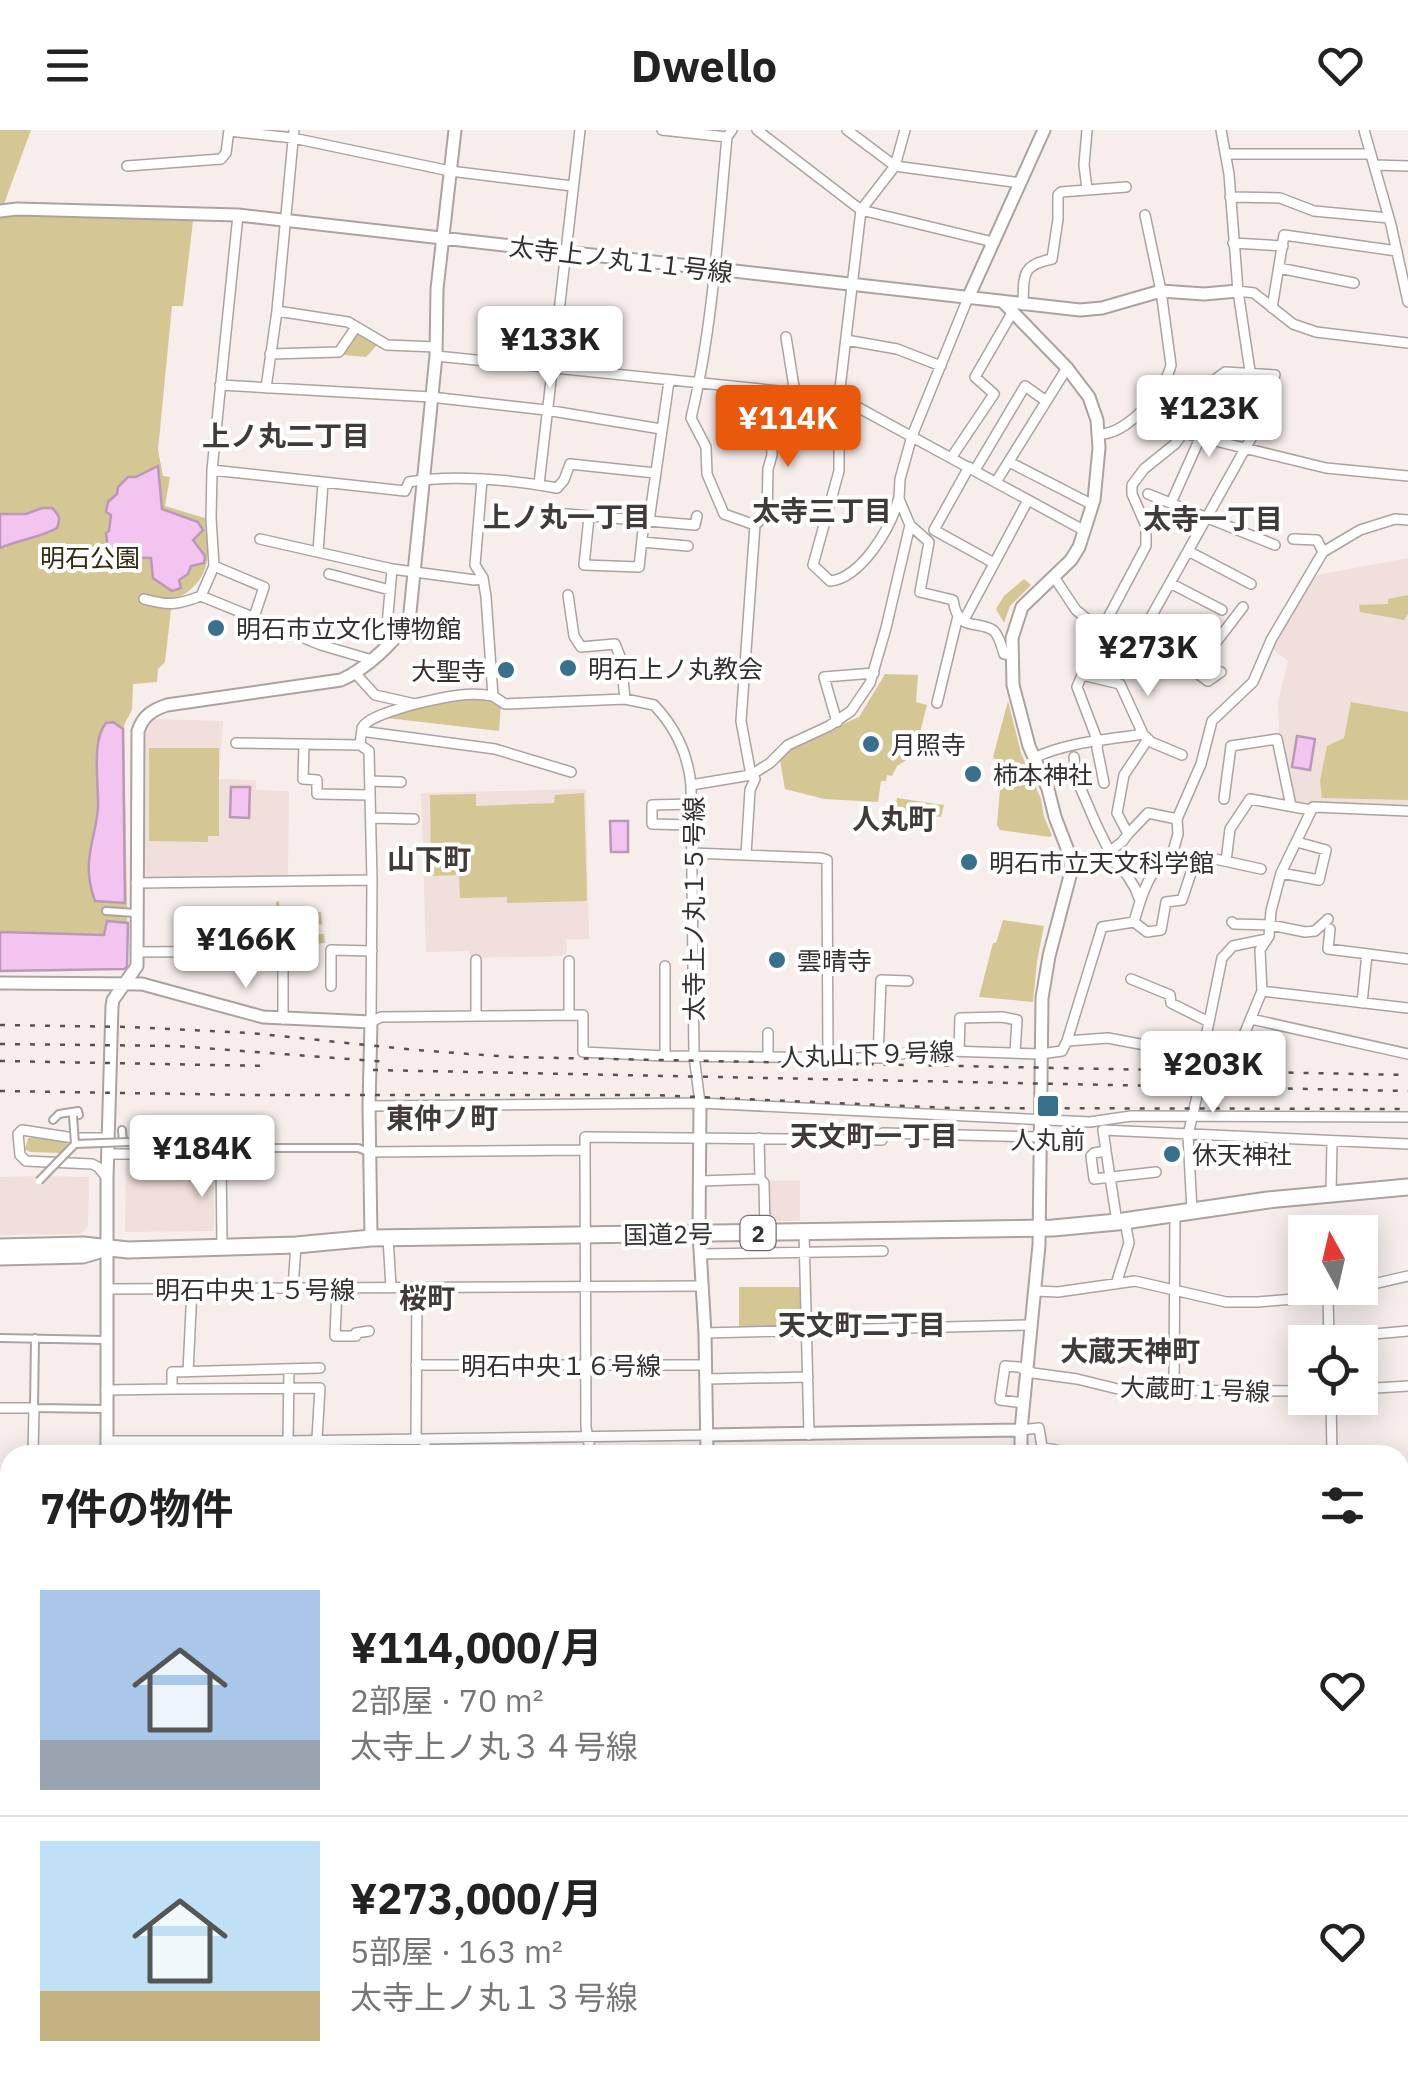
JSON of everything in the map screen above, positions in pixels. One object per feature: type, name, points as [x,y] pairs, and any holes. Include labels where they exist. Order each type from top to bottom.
[{"type":"highway","name":"国道2号","points":[[0,1247],[83,1245],[128,1250],[380,1238],[1039,1228],[1121,1222],[1331,1193],[1408,1187]]},
{"type":"highway","name":"国道2号","points":[[0,1257],[83,1255],[107,1247]]},
{"type":"street","points":[[106,1445],[107,1178],[113,1000],[137,966],[133,913],[138,731],[148,714],[167,704],[341,680],[356,674],[409,622],[436,351],[437,288],[455,130]]},
{"type":"street","points":[[538,484],[580,130]]},
{"type":"street","points":[[662,130],[729,134],[699,384],[691,418],[706,448],[707,474],[724,514],[755,525]]},
{"type":"street","points":[[756,130],[861,210],[994,242]]},
{"type":"street","points":[[847,130],[894,166],[1021,183]]},
{"type":"street","points":[[905,130],[894,166],[861,210],[839,397],[839,471],[814,565],[830,581],[853,572],[893,521],[912,436],[968,298],[1044,130]]},
{"type":"street","points":[[1086,189],[1087,130]]},
{"type":"street","points":[[1137,642],[1255,431],[1257,418],[1238,291],[1221,130]]},
{"type":"street","points":[[1364,130],[1408,302]]},
{"type":"street","points":[[126,166],[222,159],[229,131],[294,134],[450,171],[572,186]]},
{"type":"street","points":[[266,388],[294,134]]},
{"type":"street","points":[[1226,154],[1373,160],[1408,166]]},
{"type":"street","points":[[952,458],[994,394],[976,377],[1024,278],[1035,262],[1052,259],[1058,196],[1061,192],[1126,187]]},
{"type":"street","points":[[1230,197],[1280,198],[1314,211],[1389,218]]},
{"type":"street","name":"太寺上ノ丸１１号線","points":[[0,211],[238,215],[968,298],[1013,307],[1080,310],[1161,292],[1238,291]]},
{"type":"street","points":[[200,596],[214,566],[212,470],[238,215]]},
{"type":"street","points":[[1098,434],[1108,434],[1156,398],[1172,365],[1144,215]]},
{"type":"street","points":[[1272,308],[1284,236],[1396,251]]},
{"type":"street","points":[[1234,244],[1282,246]]},
{"type":"street","points":[[1279,268],[1354,283]]},
{"type":"street","points":[[1238,291],[1254,292],[1292,324],[1316,332],[1408,343]]},
{"type":"street","points":[[1013,307],[1088,397],[1097,420],[1099,448],[1086,531],[1071,560],[1022,607],[1012,638],[1014,684],[1034,758],[1070,856],[1071,872],[1043,988],[1036,1291],[1021,1445]]},
{"type":"street","points":[[277,312],[348,322],[387,345],[552,368],[839,397],[1086,531]]},
{"type":"street","points":[[270,354],[339,352],[356,327]]},
{"type":"street","points":[[746,855],[753,777],[740,721],[755,525],[766,514],[772,434],[790,392],[786,338]]},
{"type":"street","points":[[846,340],[897,349],[941,366]]},
{"type":"street","points":[[996,482],[1067,368]]},
{"type":"street","points":[[1102,627],[1146,546],[1146,526],[1132,485],[1144,469],[1175,444],[1197,393],[1226,372],[1275,375]]},
{"type":"street","points":[[589,517],[584,564],[639,567],[669,380]]},
{"type":"street","points":[[220,386],[432,397],[546,410],[662,430]]},
{"type":"street","points":[[992,562],[934,530],[1025,386],[1046,402]]},
{"type":"street","points":[[741,431],[772,434]]},
{"type":"street","points":[[1182,433],[1348,472],[1408,476]]},
{"type":"street","points":[[1170,502],[1200,438]]},
{"type":"street","points":[[1008,462],[1093,505]]},
{"type":"street","points":[[212,470],[404,492],[409,482],[425,479],[557,488],[570,464],[655,473]]},
{"type":"street","points":[[482,480],[474,565],[483,578],[493,696]]},
{"type":"street","points":[[318,552],[324,483]]},
{"type":"street","points":[[1148,494],[1275,545]]},
{"type":"street","points":[[899,499],[910,525],[929,542],[920,592],[952,600],[961,618],[972,626],[990,628],[1004,654],[1012,654]]},
{"type":"street","points":[[938,703],[961,618],[1028,500]]},
{"type":"street","points":[[555,513],[695,525],[697,516]]},
{"type":"street","points":[[1134,922],[1140,901],[1163,860],[1172,856],[1178,834],[1177,818],[1201,764],[1212,721],[1253,682],[1271,640],[1323,552],[1360,530],[1395,519],[1408,520]]},
{"type":"street","name":"太寺上ノ丸１５号線","points":[[706,1445],[699,1233],[700,1104],[694,1056],[691,786],[753,777],[788,745],[851,712],[874,674],[910,525]]},
{"type":"street","points":[[260,539],[392,569],[483,578]]},
{"type":"street","points":[[1292,539],[1318,540],[1323,552]]},
{"type":"street","points":[[642,542],[688,546]]},
{"type":"street","points":[[1188,551],[1251,584]]},
{"type":"street","points":[[214,566],[264,587],[254,617]]},
{"type":"street","points":[[386,648],[392,569]]},
{"type":"street","points":[[329,574],[390,590]]},
{"type":"street","points":[[1054,576],[1076,610],[1092,623],[1137,642],[1208,681],[1220,672]]},
{"type":"street","points":[[1170,584],[1222,610]]},
{"type":"street","points":[[568,595],[574,636],[581,646],[615,644],[621,659],[625,699]]},
{"type":"street","points":[[144,599],[178,604],[200,596],[320,645],[372,660]]},
{"type":"street","points":[[1194,671],[1243,607]]},
{"type":"street","points":[[356,674],[375,695],[415,704]]},
{"type":"street","points":[[837,722],[824,676],[874,674]]},
{"type":"street","points":[[1104,782],[1098,742],[1077,687],[1082,675],[1120,684],[1146,737]]},
{"type":"street","points":[[360,745],[367,722],[448,696],[493,696],[505,704],[625,699],[654,705],[666,717],[688,763],[691,786]]},
{"type":"street","points":[[362,729],[494,750],[571,772]]},
{"type":"street","points":[[1128,834],[1118,812],[1124,774],[1146,737]]},
{"type":"street","points":[[1034,758],[1050,750],[1146,737],[1182,755]]},
{"type":"street","points":[[1224,799],[1231,746],[1277,739],[1291,806]]},
{"type":"street","points":[[236,743],[360,745],[369,751],[369,1152],[391,1288]]},
{"type":"street","points":[[304,744],[304,779],[317,780],[318,794],[370,795]]},
{"type":"street","points":[[1074,757],[1077,780],[1115,863],[1128,875],[1140,901]]},
{"type":"street","points":[[370,781],[401,782]]},
{"type":"street","points":[[1226,862],[1230,829],[1250,799],[1311,810]]},
{"type":"street","points":[[691,804],[652,805],[652,824],[691,825]]},
{"type":"street","points":[[1066,1042],[1108,1038],[1204,1059],[1215,1058],[1241,1042],[1262,991],[1260,950],[1270,936],[1281,874],[1313,807],[1408,812]]},
{"type":"street","points":[[1071,872],[1111,852],[1148,813],[1177,818]]},
{"type":"street","points":[[371,818],[414,819]]},
{"type":"street","points":[[1281,874],[1319,880],[1326,850],[1297,842]]},
{"type":"street","points":[[691,853],[826,860],[828,1057]]},
{"type":"street","points":[[1040,1054],[1062,1051],[1102,927],[1134,922],[1147,932],[1161,930],[1166,902],[1182,900],[1197,855],[1262,869]]},
{"type":"street","points":[[136,883],[372,880]]},
{"type":"street","points":[[106,911],[133,913]]},
{"type":"street","points":[[1232,922],[1305,932],[1329,924],[1328,948],[1408,959]]},
{"type":"street","points":[[1174,1390],[1175,1291],[1188,1135],[1222,958],[1233,946],[1267,940]]},
{"type":"street","points":[[331,986],[332,950],[372,951]]},
{"type":"street","points":[[137,952],[283,952],[284,1019]]},
{"type":"street","points":[[1362,1003],[1367,954]]},
{"type":"street","points":[[476,960],[476,1016]]},
{"type":"street","points":[[0,983],[142,984],[284,1019],[371,1022],[381,1017],[569,1015],[568,960]]},
{"type":"street","points":[[665,966],[665,1056]]},
{"type":"street","points":[[1131,979],[1170,994],[1171,1003],[1209,1022]]},
{"type":"street","points":[[878,1058],[881,980],[908,981]]},
{"type":"street","points":[[1262,991],[1408,1008]]},
{"type":"street","name":"人丸山下９号線","points":[[569,1015],[583,1015],[583,1052],[878,1058],[920,1050],[1040,1054]]},
{"type":"street","points":[[959,1051],[960,1018],[1002,1017],[1017,1020],[1015,1053]]},
{"type":"street","points":[[1251,1019],[1408,1054]]},
{"type":"street","points":[[768,1034],[768,1057]]},
{"type":"street","points":[[369,1106],[700,1104],[1090,1122],[1131,1116],[1408,1117]]},
{"type":"street","points":[[53,1120],[59,1114],[78,1112],[73,1116],[75,1144]]},
{"type":"street","points":[[107,1178],[92,1164],[26,1161],[20,1155],[18,1134],[22,1130],[74,1138],[108,1138]]},
{"type":"street","points":[[39,1181],[75,1144],[126,1142],[122,1130]]},
{"type":"street","points":[[1116,1284],[1129,1243],[1110,1177],[1103,1130],[1408,1144]]},
{"type":"street","points":[[590,1445],[585,1366],[585,1137],[1040,1136]]},
{"type":"street","points":[[758,1138],[760,1180]]},
{"type":"street","points":[[1331,1193],[1332,1142]]},
{"type":"street","points":[[108,1154],[221,1154],[228,1148],[358,1148],[369,1152],[584,1150]]},
{"type":"street","points":[[1106,1151],[1091,1156],[1094,1179],[1156,1172]]},
{"type":"street","points":[[221,1154],[222,1247]]},
{"type":"street","points":[[700,1181],[764,1182],[765,1232]]},
{"type":"street","points":[[804,1232],[809,1435]]},
{"type":"street","points":[[293,1288],[296,1245]]},
{"type":"street","points":[[701,1254],[883,1251]]},
{"type":"street","points":[[1378,1283],[1408,1276]]},
{"type":"street","points":[[1036,1291],[1058,1292],[1135,1281],[1226,1302],[1288,1299]]},
{"type":"street","name":"明石中央１５号線","points":[[107,1289],[703,1286]]},
{"type":"street","points":[[417,1287],[416,1365],[422,1445]]},
{"type":"street","points":[[337,1288],[335,1336],[369,1332]]},
{"type":"street","points":[[188,1372],[192,1289]]},
{"type":"street","points":[[705,1333],[1031,1325]]},
{"type":"street","points":[[1378,1334],[1408,1331]]},
{"type":"street","points":[[0,1338],[106,1340]]},
{"type":"street","points":[[33,1445],[35,1338]]},
{"type":"street","name":"明石中央１６号線","points":[[416,1365],[705,1364]]},
{"type":"street","points":[[1024,1404],[1000,1400],[1005,1366],[1027,1370]]},
{"type":"street","points":[[172,1390],[172,1372],[320,1368]]},
{"type":"street","points":[[288,1442],[289,1369]]},
{"type":"street","name":"大蔵町１号線","points":[[1027,1370],[1122,1390],[1288,1391]]},
{"type":"street","points":[[705,1379],[808,1377]]},
{"type":"street","points":[[1378,1387],[1408,1386]]},
{"type":"street","points":[[106,1390],[320,1388],[317,1445]]},
{"type":"street","points":[[0,1408],[106,1409]]},
{"type":"street","points":[[1331,1415],[1332,1445]]},
{"type":"street","points":[[197,1445],[1039,1428],[1042,1445]]},
{"type":"shaded area","points":[[158,466],[162,509],[198,522],[203,530],[193,540],[205,556],[204,563],[191,566],[179,580],[181,588],[172,591],[153,578],[151,558],[109,557],[106,533],[111,515],[106,512],[108,502],[117,494],[118,487],[128,477]]},
{"type":"shaded area","points":[[52,508],[56,513],[57,528],[0,548],[0,514],[26,514]]},
{"type":"shaded area","points":[[1408,558],[1408,808],[1296,802],[1279,736],[1278,701],[1288,661],[1273,649],[1289,614],[1317,575]]},
{"type":"shaded area","points":[[154,719],[223,721],[219,779],[256,780],[256,790],[289,791],[288,878],[146,879],[146,730]]},
{"type":"shaded area","points":[[113,722],[123,729],[125,903],[95,901],[89,872],[98,808],[99,740],[106,723]]},
{"type":"shaded area","points":[[1297,736],[1315,739],[1310,770],[1292,767]]},
{"type":"shaded area","points":[[231,787],[250,787],[249,818],[230,817]]},
{"type":"shaded area","points":[[586,789],[589,939],[566,939],[567,952],[562,956],[470,958],[470,951],[426,952],[421,793]]},
{"type":"shaded area","points":[[610,821],[628,821],[628,852],[611,852]]},
{"type":"shaded area","points":[[107,921],[128,923],[124,969],[0,971],[0,932],[104,935]]},
{"type":"shaded area","points":[[214,1157],[214,1231],[125,1232],[126,1158]]},
{"type":"shaded area","points":[[0,1177],[89,1177],[88,1226],[81,1234],[0,1235]]},
{"type":"shaded area","points":[[767,1181],[800,1181],[800,1221],[767,1221]]},
{"type":"green space","name":"明石公園","points":[[0,130],[31,130],[5,201],[5,215],[193,221],[183,306],[172,306],[158,450],[163,476],[170,477],[165,506],[208,519],[208,557],[195,586],[172,601],[165,662],[158,669],[157,682],[133,684],[132,710],[124,725],[128,968],[0,968]]},
{"type":"green space","points":[[358,333],[378,344],[366,357],[344,355]]},
{"type":"green space","points":[[1024,579],[1031,585],[1010,606],[1004,623],[996,609],[1004,596]]},
{"type":"green space","points":[[1408,595],[1408,614],[1404,620],[1360,612],[1359,605],[1388,604],[1388,599]]},
{"type":"green space","name":"月照寺","points":[[885,674],[918,675],[916,702],[927,705],[914,755],[897,766],[892,776],[887,775],[886,781],[881,781],[878,802],[824,799],[785,789],[780,760],[793,746],[859,717]]},
{"type":"green space","points":[[463,698],[491,699],[501,704],[499,731],[387,718],[410,708]]},
{"type":"green space","points":[[1008,701],[1050,837],[1000,830],[997,825],[1002,765],[993,757]]},
{"type":"green space","points":[[1351,702],[1408,712],[1408,800],[1322,798],[1320,781],[1327,746],[1344,738]]},
{"type":"green space","points":[[149,748],[219,748],[219,836],[208,836],[208,842],[149,841]]},
{"type":"green space","points":[[584,793],[587,901],[507,903],[507,897],[460,898],[459,875],[431,876],[430,795],[476,794],[476,806],[554,803],[555,795]]},
{"type":"green space","points":[[897,798],[944,805],[941,817],[895,810]]},
{"type":"green space","points":[[279,901],[280,911],[286,915],[310,915],[310,910],[315,909],[321,912],[322,924],[310,926],[311,935],[324,934],[325,943],[289,946],[288,941],[304,940],[303,926],[288,927],[287,917],[277,918]]},
{"type":"green space","points":[[1003,920],[1044,926],[1033,1002],[979,997]]},
{"type":"green space","points":[[43,1137],[69,1146],[62,1153],[25,1149],[28,1138]]},
{"type":"green space","points":[[739,1287],[805,1287],[803,1325],[739,1328]]},
{"type":"railway","points":[[0,1025],[250,1033],[511,1057],[1408,1075]]},
{"type":"railway","points":[[0,1044],[177,1046],[388,1062]]},
{"type":"railway","points":[[0,1061],[268,1066]]},
{"type":"railway","points":[[373,1070],[1408,1091]]},
{"type":"railway","points":[[0,1091],[652,1095],[951,1108],[1408,1109]]},
{"type":"place","name":"明石市立文化博物館","points":[[216,628]]},
{"type":"place","name":"明石上ノ丸教会","points":[[568,668]]},
{"type":"place","name":"大聖寺","points":[[506,670]]},
{"type":"place","name":"月照寺","points":[[871,744]]},
{"type":"place","name":"柿本神社","points":[[973,774]]},
{"type":"place","name":"明石市立天文科学館","points":[[969,862]]},
{"type":"place","name":"雲晴寺","points":[[777,960]]},
{"type":"place","name":"人丸前","points":[[1048,1106]]},
{"type":"place","name":"休天神社","points":[[1172,1154]]},
{"type":"district","name":"上ノ丸二丁目","points":[[286,435]]},
{"type":"district","name":"太寺三丁目","points":[[822,510]]},
{"type":"district","name":"上ノ丸一丁目","points":[[567,516]]},
{"type":"district","name":"太寺一丁目","points":[[1213,518]]},
{"type":"district","name":"人丸町","points":[[894,818]]},
{"type":"district","name":"山下町","points":[[429,858]]},
{"type":"district","name":"東仲ノ町","points":[[442,1117]]},
{"type":"district","name":"天文町一丁目","points":[[874,1135]]},
{"type":"district","name":"桜町","points":[[427,1297]]},
{"type":"district","name":"天文町二丁目","points":[[862,1324]]},
{"type":"district","name":"大蔵天神町","points":[[1130,1350]]}]
